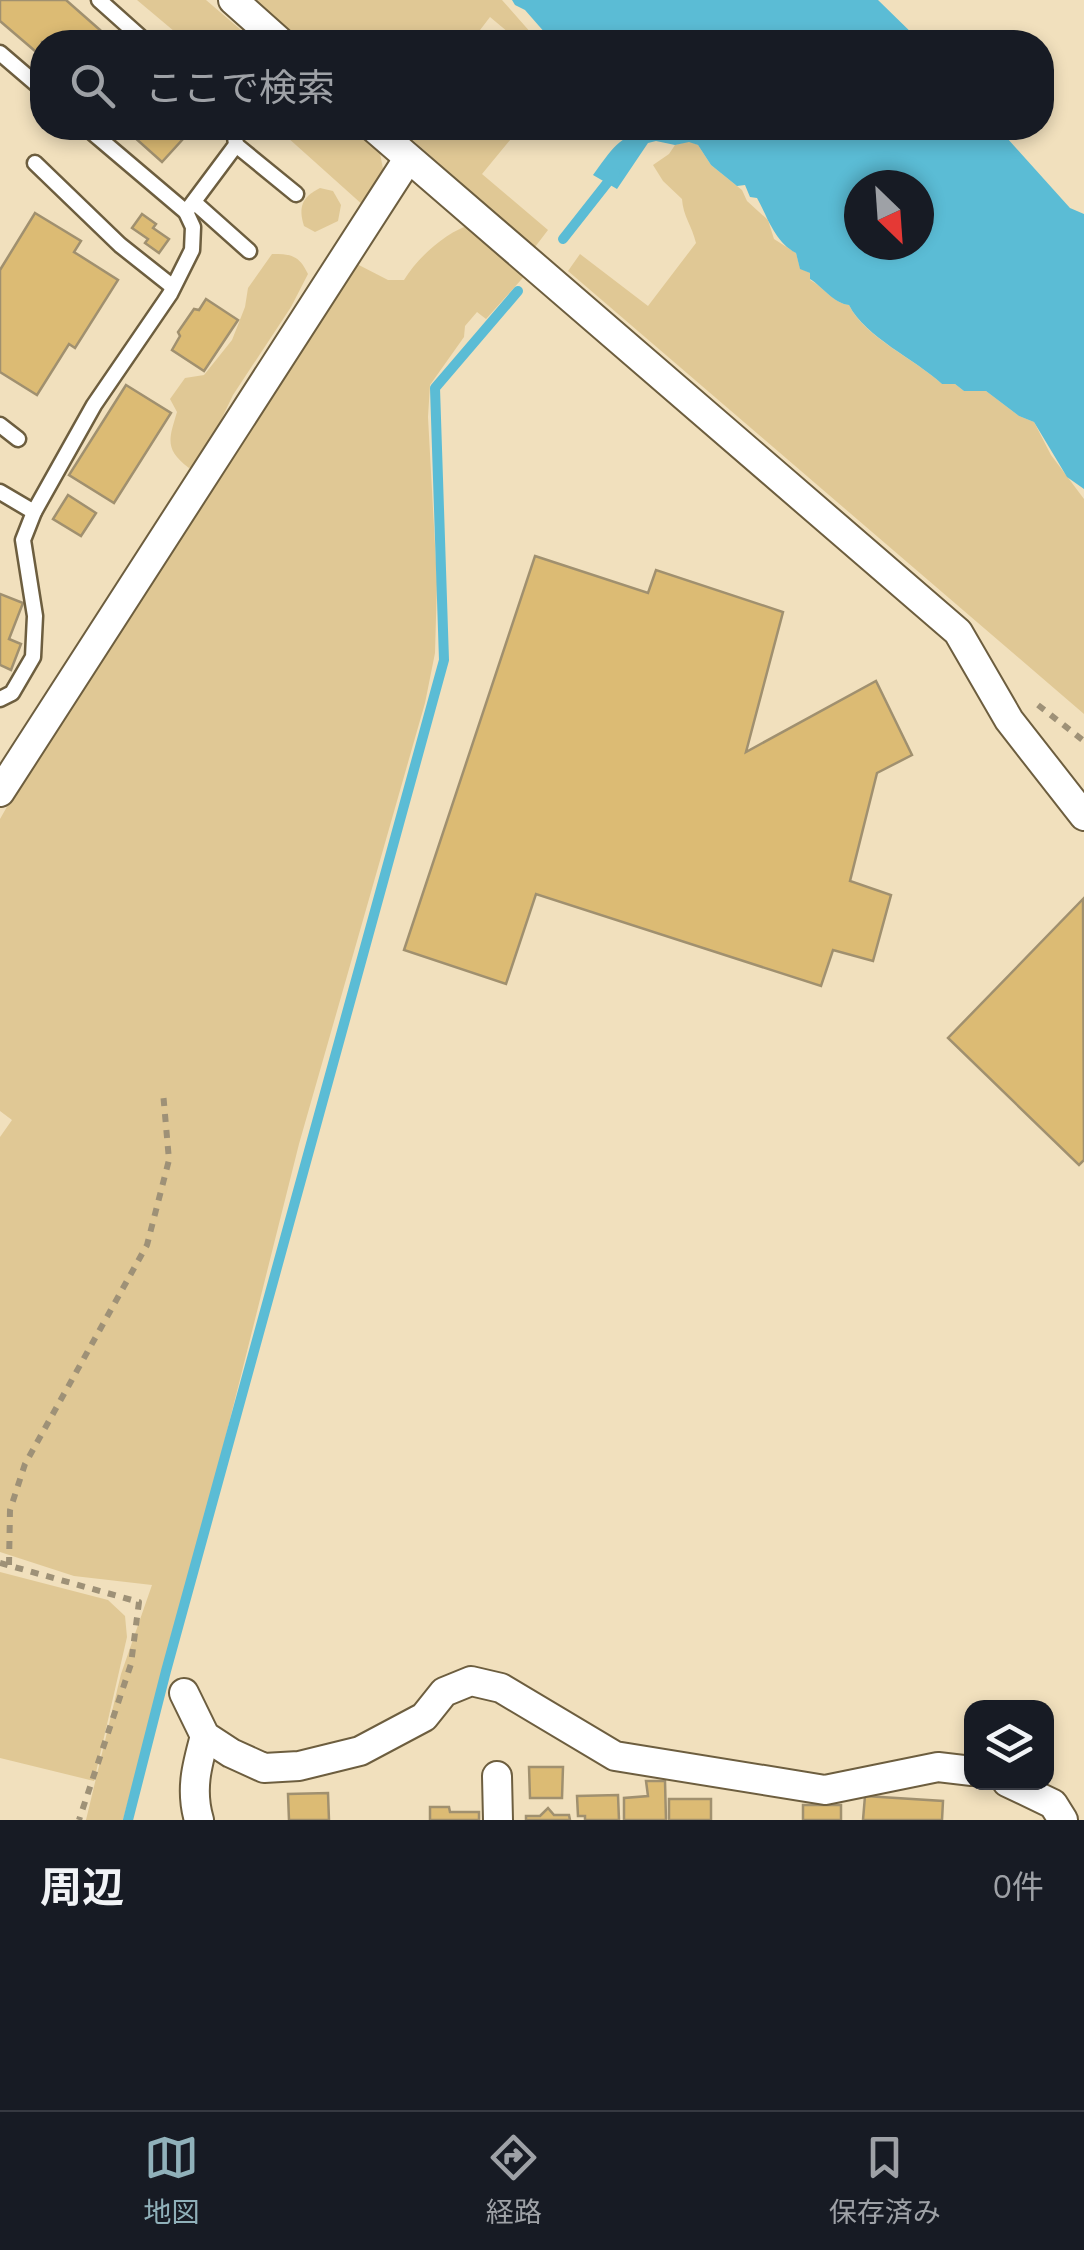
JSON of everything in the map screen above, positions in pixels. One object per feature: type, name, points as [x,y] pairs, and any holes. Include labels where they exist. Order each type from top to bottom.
[{"type":"street","points":[[233,0],[267,30]]},
{"type":"street","points":[[387,140],[958,632],[1009,720],[1084,816]]},
{"type":"street","points":[[0,792],[408,159]]},
{"type":"street","points":[[184,1694],[206,1736],[231,1754],[264,1768],[299,1766],[360,1751],[424,1717],[444,1692],[471,1681],[501,1688],[615,1756],[825,1790],[938,1767],[964,1770]]},
{"type":"street","points":[[198,1820],[194,1777],[206,1736]]},
{"type":"street","points":[[497,1776],[498,1820]]},
{"type":"street","points":[[1023,1790],[1052,1804],[1066,1820],[1084,1804]]},
{"type":"lane","points":[[99,0],[133,30]]},
{"type":"lane","points":[[0,53],[30,79]]},
{"type":"lane","points":[[103,140],[249,251]]},
{"type":"lane","points":[[0,699],[12,693],[33,657],[36,616],[23,540],[34,512],[94,405],[173,287],[192,250],[190,207],[236,145],[235,140]]},
{"type":"lane","points":[[236,145],[296,194]]},
{"type":"lane","points":[[35,163],[120,245],[173,287]]},
{"type":"lane","points":[[0,425],[18,439]]},
{"type":"lane","points":[[0,492],[34,512]]},
{"type":"path","points":[[1030,699],[1084,742]]},
{"type":"path","points":[[9,1565],[10,1510],[25,1464],[147,1245],[169,1160],[163,1092]]},
{"type":"path","points":[[0,1563],[139,1602],[131,1664],[79,1820]]},
{"type":"shaded area","points":[[137,0],[206,0],[241,30],[173,30]]},
{"type":"shaded area","points":[[254,0],[502,0],[528,30],[506,30],[490,17],[480,30],[289,30]]},
{"type":"shaded area","points":[[290,140],[365,140],[380,153],[384,174],[364,206]]},
{"type":"shaded area","points":[[413,140],[510,140],[482,174],[548,230],[535,247]]},
{"type":"shaded area","points":[[689,141],[698,145],[711,165],[742,190],[747,201],[768,220],[774,239],[796,253],[800,268],[810,273],[810,280],[849,305],[878,337],[942,384],[955,384],[964,391],[986,391],[1019,416],[1034,422],[1051,455],[1084,499],[1084,714],[568,271],[580,254],[648,306],[696,243],[682,199],[653,165],[675,145]]},
{"type":"shaded area","points":[[320,188],[333,191],[341,205],[338,221],[315,232],[304,226],[301,213],[305,199]]},
{"type":"shaded area","points":[[472,224],[528,272],[486,319],[477,312],[430,385],[428,417],[437,582],[435,653],[425,703],[299,1144],[123,1820],[86,1820],[121,1674],[152,1585],[74,1576],[0,1552],[0,1137],[12,1120],[0,1111],[0,819],[72,693],[353,262],[388,280],[404,280],[434,246]]},
{"type":"shaded area","points":[[272,254],[294,257],[308,274],[233,395],[200,464],[189,468],[172,449],[177,412],[170,399],[185,378],[204,375],[232,340],[248,288]]},
{"type":"shaded area","points":[[0,1572],[108,1600],[125,1616],[127,1637],[94,1781],[0,1758]]},
{"type":"water","points":[[512,0],[878,0],[909,30],[542,30],[525,10]]},
{"type":"water","points":[[623,140],[1009,140],[1070,208],[1084,214],[1084,489],[1067,477],[1034,422],[1019,416],[986,391],[964,391],[955,384],[942,384],[866,327],[849,305],[833,298],[810,279],[810,273],[800,269],[796,253],[777,236],[757,198],[750,197],[745,185],[737,186],[711,165],[698,145],[648,143],[617,189],[593,175]]},
{"type":"building","points":[[0,0],[66,0],[100,30],[30,30],[30,47],[0,21]]},
{"type":"building","points":[[137,140],[182,140],[162,162]]},
{"type":"building","points":[[35,213],[81,241],[74,252],[118,280],[75,348],[69,344],[37,395],[0,372],[0,270]]},
{"type":"building","points":[[142,214],[169,239],[159,253],[132,228]]},
{"type":"building","points":[[206,299],[238,320],[204,371],[172,350],[180,336],[178,332]]},
{"type":"building","points":[[126,385],[171,413],[114,503],[69,475]]},
{"type":"building","points":[[68,495],[96,513],[81,536],[53,519]]},
{"type":"building","points":[[535,556],[648,593],[656,570],[783,612],[746,752],[876,681],[912,755],[877,773],[850,881],[891,895],[873,961],[833,950],[821,986],[536,894],[506,984],[404,950]]},
{"type":"building","points":[[0,594],[23,603],[9,639],[21,644],[11,670],[0,665]]},
{"type":"building","points":[[1083,899],[1084,1160],[1079,1165],[948,1038]]},
{"type":"building","points":[[529,1767],[563,1767],[562,1798],[530,1798]]},
{"type":"building","points":[[646,1781],[665,1781],[666,1820],[624,1820],[624,1798],[648,1796]]},
{"type":"building","points":[[328,1793],[329,1820],[289,1820],[288,1794]]},
{"type":"building","points":[[618,1795],[619,1820],[585,1820],[585,1816],[578,1816],[577,1796]]},
{"type":"building","points":[[865,1796],[943,1801],[942,1820],[863,1820]]},
{"type":"building","points":[[669,1799],[711,1799],[711,1820],[669,1820]]},
{"type":"building","points":[[803,1805],[841,1805],[841,1820],[803,1820]]},
{"type":"building","points":[[430,1807],[479,1812],[479,1820],[430,1820]]},
{"type":"building","points":[[548,1808],[554,1815],[569,1815],[570,1820],[526,1820],[526,1816],[540,1816]]},
{"type":"waterway","points":[[563,239],[615,173]]},
{"type":"waterway","points":[[128,1820],[444,660],[435,388],[518,291]]}]
